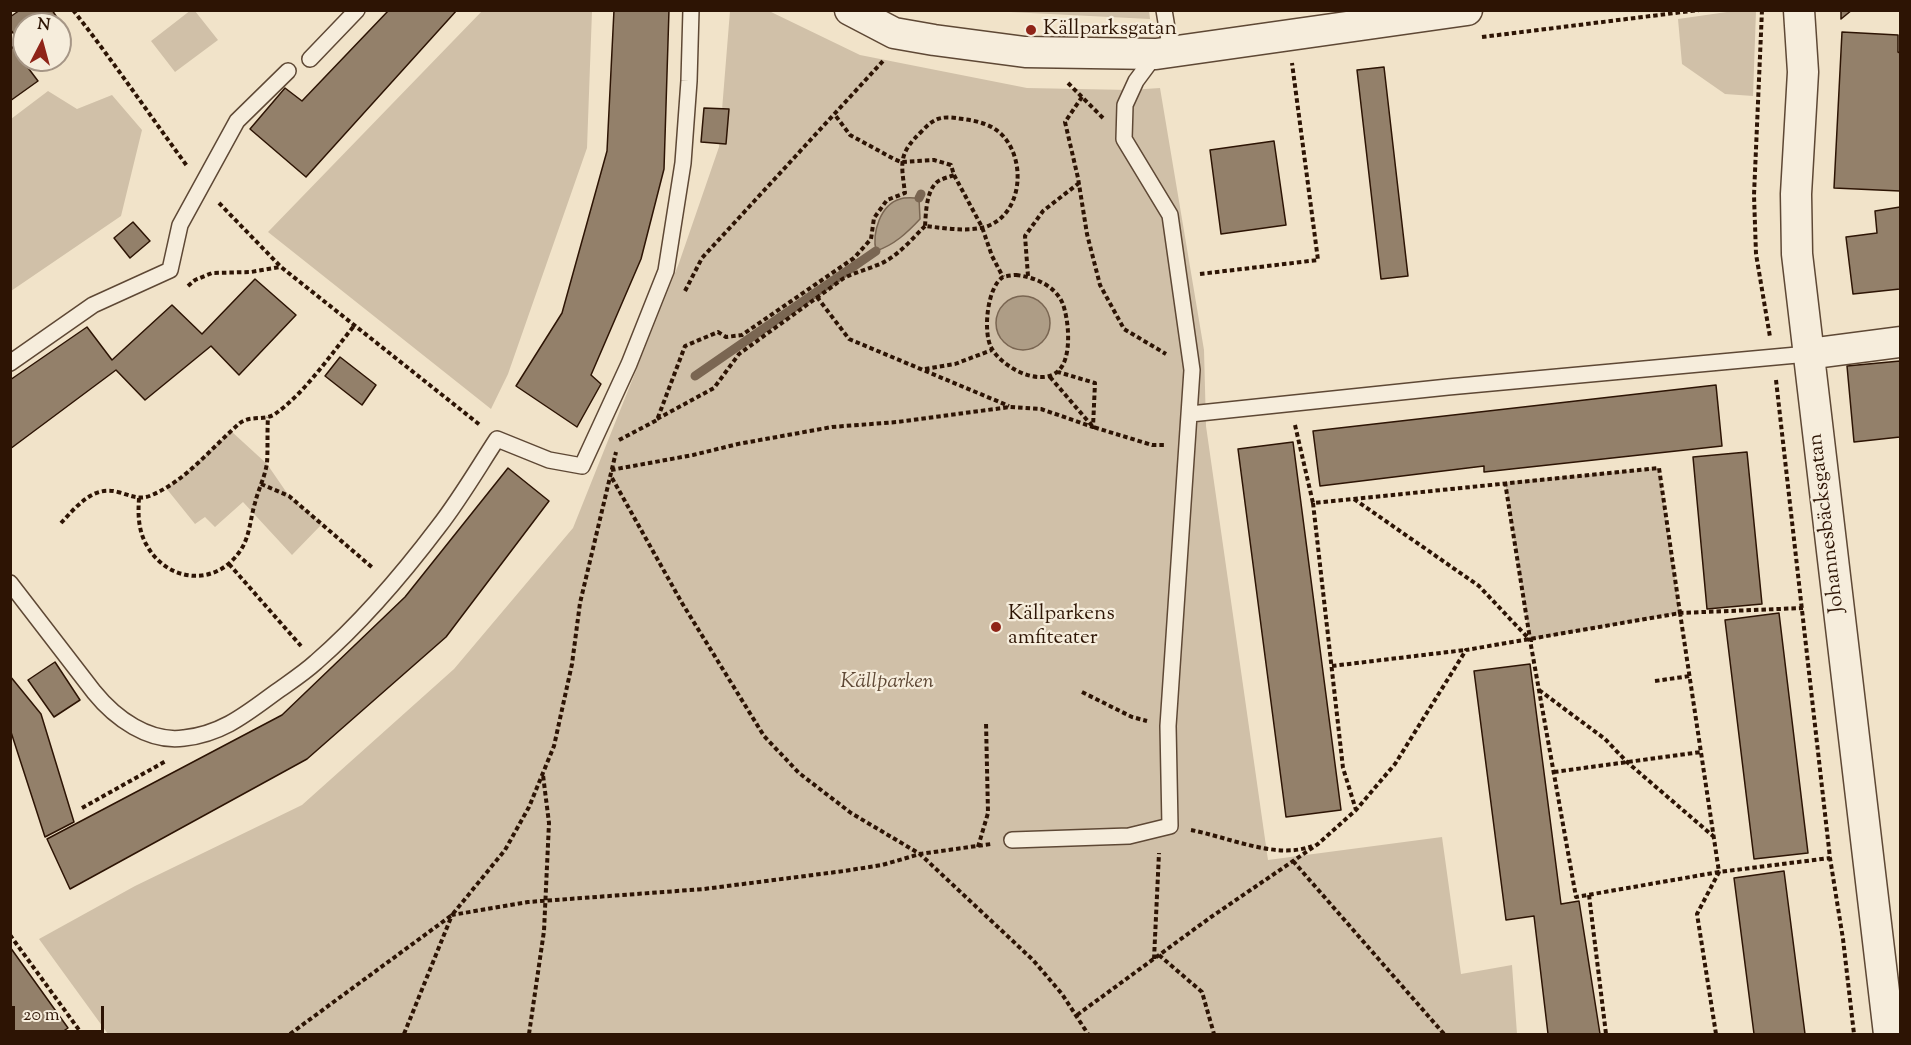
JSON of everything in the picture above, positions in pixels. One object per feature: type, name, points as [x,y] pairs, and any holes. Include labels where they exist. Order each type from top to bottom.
[{"type":"street","points":[[850,10],[894,33],[934,40],[1025,52],[1163,53],[1467,10]]},
{"type":"street","name":"Johannesbäcksgatan","points":[[1799,10],[1803,72],[1796,194],[1797,244],[1809,354],[1890,951],[1889,1035]]},
{"type":"street","points":[[1809,354],[1900,342]]},
{"type":"lane","points":[[310,59],[357,10]]},
{"type":"lane","points":[[10,583],[107,709],[131,725],[161,736],[182,739],[207,734],[234,723],[315,663],[354,627],[392,585],[440,525],[497,439],[549,459],[582,466],[629,364],[666,271],[683,163],[691,10]]},
{"type":"lane","points":[[1012,840],[1129,836],[1165,827],[1168,726],[1189,444],[1192,370],[1170,215],[1124,139],[1125,105],[1136,81],[1163,53],[1164,10]]},
{"type":"lane","points":[[10,363],[93,305],[170,270],[180,225],[200,184],[237,121],[288,71]]},
{"type":"lane","points":[[1190,414],[1809,354]]},
{"type":"path","points":[[73,10],[107,53],[126,83],[200,184],[281,267],[497,439]]},
{"type":"path","points":[[1762,10],[1754,195],[1756,242],[1774,357],[1830,858],[1843,939],[1854,1035]]},
{"type":"path","points":[[683,295],[702,258],[888,56],[894,33]]},
{"type":"path","points":[[1179,276],[1317,260],[1292,62]]},
{"type":"path","points":[[1068,83],[1124,139]]},
{"type":"path","points":[[1082,97],[1065,122],[1079,183],[1087,234],[1100,285],[1124,329],[1192,370]]},
{"type":"path","points":[[835,115],[850,135],[901,162],[934,160],[951,165],[954,176],[982,227],[992,256],[1003,277]]},
{"type":"path","points":[[657,420],[685,346],[718,332],[726,337],[742,335],[854,258],[871,238],[874,218],[887,200],[905,193],[901,162],[909,143],[932,121],[948,117],[983,122],[1004,137],[1015,157],[1018,184],[1014,197],[1000,217],[993,223],[982,227],[925,226]]},
{"type":"path","points":[[619,441],[714,388],[739,354],[844,278],[864,268],[882,263],[900,250],[925,226],[926,205],[937,182],[954,176]]},
{"type":"path","points":[[1028,276],[1025,236],[1043,211],[1079,183]]},
{"type":"path","points":[[189,287],[195,280],[212,273],[251,272],[281,267]]},
{"type":"path","points":[[1033,276],[1048,286],[1061,301],[1069,344],[1063,366],[1050,377],[1033,377],[1013,369],[997,357],[992,350],[987,330],[987,317],[991,297],[996,285],[1003,277],[1033,276]]},
{"type":"path","points":[[805,293],[811,301]]},
{"type":"path","points":[[817,297],[849,339],[1010,406]]},
{"type":"path","points":[[61,523],[81,502],[93,494],[105,491],[117,492],[139,498],[150,496],[174,482],[244,421],[268,417],[288,403],[354,326]]},
{"type":"path","points":[[924,369],[955,364],[992,350]]},
{"type":"path","points":[[1058,372],[1095,383],[1093,426]]},
{"type":"path","points":[[1050,377],[1093,426]]},
{"type":"path","points":[[1290,403],[1314,503],[1343,768],[1356,810]]},
{"type":"path","points":[[612,470],[832,427],[897,422],[1010,406],[1041,409],[1152,446],[1189,444]]},
{"type":"path","points":[[139,498],[140,529],[146,544],[165,566],[180,575],[196,576],[212,573],[229,564],[241,550],[249,532],[267,465],[268,417]]},
{"type":"path","points":[[290,1035],[452,915],[505,850],[528,807],[554,746],[572,664],[580,603],[623,430]]},
{"type":"path","points":[[1314,503],[1659,468],[1719,872],[1697,914],[1716,1035]]},
{"type":"path","points":[[611,478],[682,603],[764,736],[799,773],[851,813],[920,854],[1033,960],[1077,1015],[1088,1035]]},
{"type":"path","points":[[1505,482],[1530,640],[1576,897],[1719,872],[1830,858]]},
{"type":"path","points":[[261,484],[289,496],[392,585]]},
{"type":"path","points":[[1353,499],[1479,586],[1530,640]]},
{"type":"path","points":[[229,564],[315,663]]},
{"type":"path","points":[[1332,666],[1466,650],[1680,613],[1803,608]]},
{"type":"path","points":[[1077,1015],[1210,917],[1318,844],[1356,810],[1395,764],[1466,650]]},
{"type":"path","points":[[1655,681],[1690,676]]},
{"type":"path","points":[[1539,690],[1605,739],[1627,762],[1713,836]]},
{"type":"path","points":[[1082,692],[1132,717],[1168,726]]},
{"type":"path","points":[[978,847],[988,813],[986,723]]},
{"type":"path","points":[[1554,772],[1701,752]]},
{"type":"path","points":[[82,808],[173,757]]},
{"type":"path","points":[[530,1035],[546,900],[549,823],[543,774]]},
{"type":"path","points":[[1154,960],[1165,827],[1217,835],[1282,851],[1302,850],[1318,844]]},
{"type":"path","points":[[452,915],[546,900],[704,889],[882,866],[920,854],[978,847],[1012,840]]},
{"type":"path","points":[[1293,861],[1444,1035]]},
{"type":"path","points":[[1589,896],[1606,1035]]},
{"type":"path","points":[[404,1035],[452,915]]},
{"type":"path","points":[[10,935],[82,1035]]},
{"type":"path","points":[[1159,955],[1202,992],[1214,1035]]},
{"type":"green space","points":[[191,10],[195,11],[218,40],[175,72],[151,41]]},
{"type":"green space","points":[[483,10],[592,11],[587,148],[508,374],[491,409],[268,232]]},
{"type":"green space","points":[[1741,10],[1756,11],[1753,96],[1725,94],[1682,64],[1678,19]]},
{"type":"green space","name":"Källparken","points":[[730,11],[769,11],[860,55],[1027,88],[1130,90],[1160,88],[1204,350],[1206,426],[1268,860],[1442,837],[1461,974],[1512,965],[1517,1034],[108,1034],[39,939],[135,886],[302,805],[454,669],[573,528],[679,263],[719,147]]},
{"type":"green space","points":[[990,11],[1149,11],[1150,19]]},
{"type":"green space","points":[[48,91],[77,109],[112,95],[142,130],[121,216],[11,291],[11,119]]},
{"type":"green space","points":[[231,431],[267,464],[289,496],[322,524],[292,555],[243,502],[215,527],[205,517],[195,524],[166,488],[183,476]]},
{"type":"green space","points":[[1659,468],[1680,613],[1530,640],[1505,482]]},
{"type":"shaded area","points":[[902,198],[919,198],[920,219],[900,238],[876,251],[877,228],[887,207]]},
{"type":"shaded area","points":[[1023,296],[1033,298],[1042,304],[1048,313],[1050,323],[1048,333],[1042,342],[1033,348],[1023,350],[1013,348],[1004,342],[998,333],[996,323],[998,313],[1004,304],[1013,298]]},
{"type":"building","points":[[20,10],[52,10],[53,12],[17,12]]},
{"type":"building","points":[[389,10],[457,10],[306,177],[250,129],[285,88],[302,101]]},
{"type":"building","points":[[614,10],[669,10],[664,169],[641,259],[591,375],[601,384],[577,427],[516,386],[562,313],[607,151]]},
{"type":"building","points":[[1841,10],[1852,10],[1841,19]]},
{"type":"building","points":[[12,16],[12,32],[10,29]]},
{"type":"building","points":[[1842,32],[1898,35],[1900,191],[1834,188]]},
{"type":"building","points":[[10,44],[12,47],[12,72],[31,72],[38,81],[10,101]]},
{"type":"building","points":[[1384,67],[1408,276],[1381,279],[1357,70]]},
{"type":"building","points":[[704,108],[729,109],[726,144],[701,142]]},
{"type":"building","points":[[1274,141],[1286,225],[1221,234],[1210,150]]},
{"type":"building","points":[[1900,207],[1900,289],[1853,294],[1846,237],[1877,233],[1875,211]]},
{"type":"building","points":[[133,222],[150,241],[130,258],[114,238]]},
{"type":"building","points":[[255,279],[296,315],[239,375],[211,346],[145,400],[116,370],[10,449],[10,380],[87,327],[112,360],[172,305],[202,334]]},
{"type":"building","points":[[340,357],[376,385],[362,405],[325,376]]},
{"type":"building","points":[[1900,361],[1900,437],[1854,442],[1847,366]]},
{"type":"building","points":[[1716,385],[1722,446],[1484,472],[1484,466],[1320,486],[1313,431]]},
{"type":"building","points":[[1293,442],[1341,810],[1286,817],[1238,449]]},
{"type":"building","points":[[1747,452],[1762,604],[1707,609],[1693,457]]},
{"type":"building","points":[[508,468],[549,501],[446,637],[307,759],[70,889],[47,839],[282,715],[405,597]]},
{"type":"building","points":[[1779,613],[1808,853],[1754,859],[1725,620]]},
{"type":"building","points":[[55,662],[80,700],[54,717],[28,680]]},
{"type":"building","points":[[1530,664],[1561,904],[1579,901],[1600,1034],[1548,1034],[1534,916],[1506,920],[1474,671]]},
{"type":"building","points":[[10,676],[41,714],[74,822],[45,837],[10,729]]},
{"type":"building","points":[[1784,871],[1805,1034],[1754,1034],[1734,878]]},
{"type":"building","points":[[10,947],[68,1028],[59,1034],[10,1034]]},
{"type":"waterway","points":[[919,198],[921,194]]},
{"type":"waterway","points":[[695,376],[876,251]]},
{"type":"place","name":"Källparksgatan","points":[[1031,30]]},
{"type":"place","name":"Källparkens amfiteater","points":[[996,627]]}]
